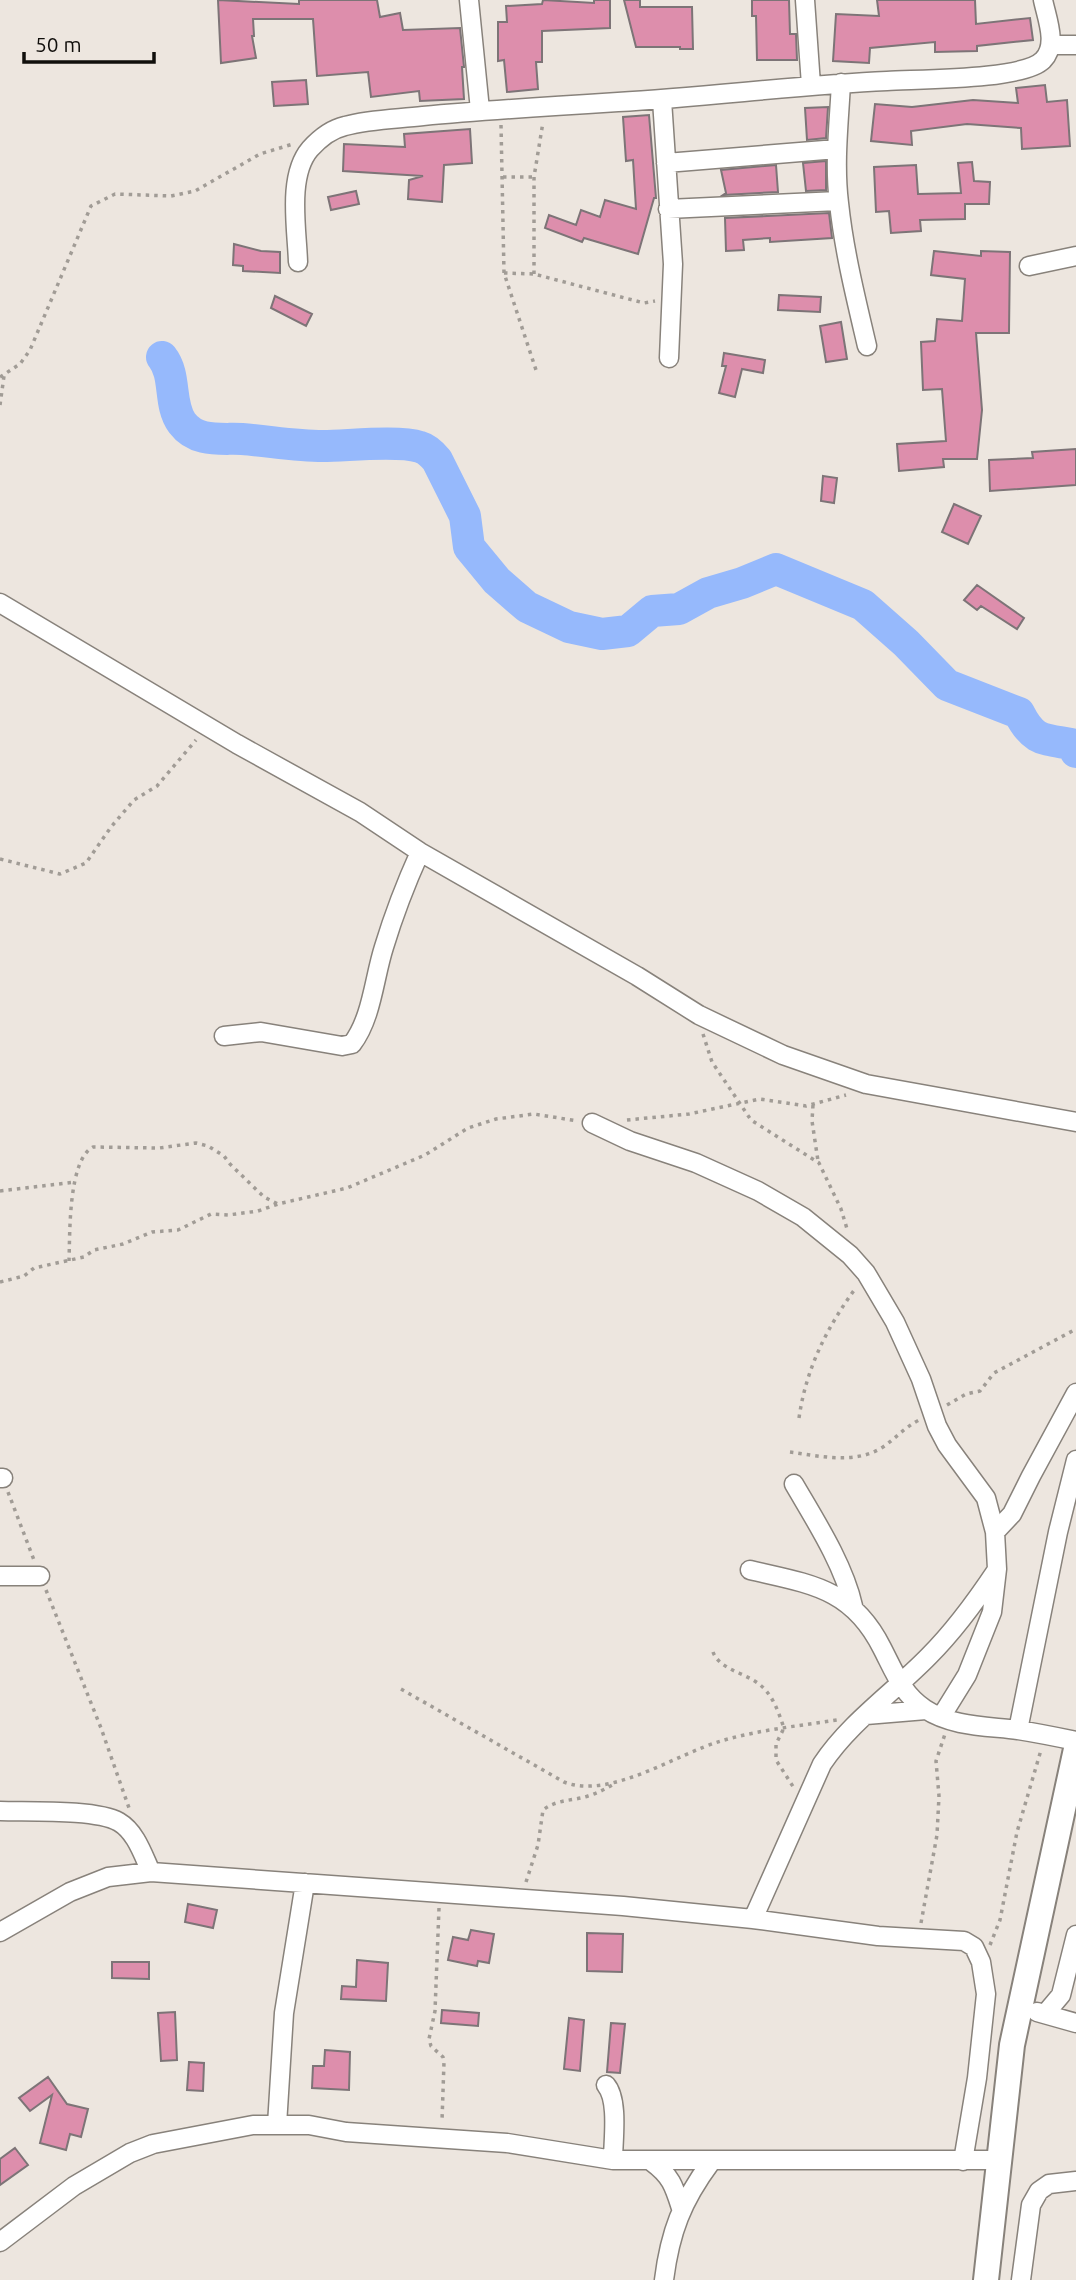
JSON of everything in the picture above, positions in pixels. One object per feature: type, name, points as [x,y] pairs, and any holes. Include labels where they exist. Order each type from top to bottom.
[{"type":"highway","points":[[986,2280],[1012,2045],[1076,1749]]},
{"type":"street","points":[[469,0],[480,110]]},
{"type":"street","points":[[805,0],[811,85]]},
{"type":"street","points":[[298,262],[296,182],[302,161],[321,139],[344,126],[500,108],[662,100],[811,85],[1014,72],[1033,67],[1042,61],[1051,45],[1043,0]]},
{"type":"street","points":[[1051,45],[1076,45]]},
{"type":"street","points":[[841,83],[837,149],[838,201],[851,278],[867,346]]},
{"type":"street","points":[[662,100],[672,290],[669,358]]},
{"type":"street","points":[[666,163],[837,149]]},
{"type":"street","points":[[668,209],[838,201]]},
{"type":"street","points":[[1029,266],[1076,256]]},
{"type":"street","points":[[1,606],[360,812],[420,852],[637,976],[699,1015],[783,1055],[866,1084],[1076,1122]]},
{"type":"street","points":[[224,1036],[261,1032],[342,1046],[352,1044],[364,1020],[401,894],[420,852]]},
{"type":"street","points":[[592,1123],[631,1141],[696,1163],[758,1191],[803,1217],[850,1255],[866,1273],[895,1322],[947,1445],[986,1498],[996,1532],[997,1569],[992,1612],[967,1675],[940,1715]]},
{"type":"street","points":[[996,1532],[1012,1514],[1076,1393]]},
{"type":"street","points":[[1018,1730],[1058,1532],[1076,1460]]},
{"type":"street","points":[[794,1484],[837,1565],[853,1606],[881,1645],[899,1683],[914,1700],[940,1715],[973,1726],[1018,1730],[1076,1741]]},
{"type":"street","points":[[752,1919],[822,1764],[835,1745],[929,1656],[978,1597],[997,1569]]},
{"type":"street","points":[[750,1570],[813,1585],[853,1606]]},
{"type":"street","points":[[0,1576],[40,1576]]},
{"type":"street","points":[[866,1715],[940,1715]]},
{"type":"street","points":[[0,1811],[103,1816],[120,1823],[134,1836],[151,1872]]},
{"type":"street","points":[[0,1932],[70,1892],[108,1877],[151,1872],[623,1906],[918,1939],[964,1941],[974,1947],[981,1962],[986,1994],[977,2078],[963,2161]]},
{"type":"street","points":[[277,2125],[284,2013],[305,1883]]},
{"type":"street","points":[[1045,2014],[1061,1995],[1076,1935]]},
{"type":"street","points":[[1020,2007],[1076,2023]]},
{"type":"street","points":[[606,2085],[613,2107],[613,2160]]},
{"type":"street","points":[[0,2242],[74,2186],[130,2153],[153,2144],[253,2125],[309,2125],[346,2132],[443,2137],[507,2143],[613,2160],[652,2162],[999,2160]]},
{"type":"street","points":[[652,2162],[666,2173],[672,2182],[681,2208]]},
{"type":"street","points":[[664,2280],[668,2248],[681,2208],[693,2185],[711,2162]]},
{"type":"street","points":[[1021,2280],[1031,2204],[1039,2191],[1049,2184],[1076,2181]]},
{"type":"path","points":[[534,274],[534,177],[546,106]]},
{"type":"path","points":[[500,108],[504,273],[537,373]]},
{"type":"path","points":[[0,405],[2,376],[20,364],[30,350],[92,206],[115,194],[171,196],[195,191],[260,154],[286,145],[321,139]]},
{"type":"path","points":[[503,177],[534,177]]},
{"type":"path","points":[[504,273],[534,274],[644,303],[656,301],[672,290]]},
{"type":"path","points":[[0,859],[60,874],[86,863],[134,800],[158,786],[207,725]]},
{"type":"path","points":[[699,1015],[705,1045],[712,1062],[756,1125],[818,1163],[825,1172],[846,1222],[850,1255]]},
{"type":"path","points":[[0,1282],[24,1276],[34,1268],[69,1261],[152,1232],[177,1230],[211,1214],[244,1213],[347,1188],[425,1155],[468,1128],[496,1119],[534,1114],[592,1123],[689,1114],[767,1098],[806,1106],[851,1094],[866,1084]]},
{"type":"path","points":[[813,1105],[812,1121],[818,1163]]},
{"type":"path","points":[[69,1261],[75,1182],[80,1160],[85,1151],[93,1147],[159,1148],[196,1143],[219,1152],[264,1197],[278,1204]]},
{"type":"path","points":[[0,1191],[75,1182]]},
{"type":"path","points":[[799,1418],[802,1396],[817,1352],[845,1302],[866,1273]]},
{"type":"path","points":[[789,1452],[842,1459],[881,1449],[906,1427],[966,1394],[980,1391],[994,1373],[1076,1329]]},
{"type":"path","points":[[1,1478],[101,1728],[130,1811],[134,1836]]},
{"type":"path","points":[[713,1652],[718,1661],[759,1684],[774,1700],[783,1728],[776,1744],[776,1760],[804,1805]]},
{"type":"path","points":[[401,1689],[573,1785],[585,1786],[637,1777],[698,1748],[783,1728],[866,1715]]},
{"type":"path","points":[[918,1939],[937,1835],[939,1796],[936,1761],[940,1715]]},
{"type":"path","points":[[981,1962],[1000,1920],[1017,1832],[1045,1735]]},
{"type":"path","points":[[516,1899],[527,1880],[535,1856],[543,1810],[563,1801],[592,1795],[622,1780]]},
{"type":"path","points":[[439,1892],[435,2011],[429,2039],[431,2046],[443,2057],[444,2062],[443,2137]]},
{"type":"building","points":[[218,0],[299,4],[299,0],[377,0],[380,17],[400,13],[403,30],[460,28],[464,99],[420,101],[419,91],[371,97],[368,72],[317,76],[313,19],[253,19],[252,36],[256,58],[221,63]]},
{"type":"building","points":[[543,0],[594,3],[594,0],[610,0],[610,28],[542,31],[542,62],[536,62],[538,89],[507,92],[504,60],[498,61],[498,22],[507,22],[506,6],[542,4]]},
{"type":"building","points":[[624,0],[640,0],[640,7],[692,7],[693,49],[636,47]]},
{"type":"building","points":[[752,0],[789,0],[790,34],[796,34],[797,60],[757,60],[756,16],[752,16]]},
{"type":"building","points":[[877,0],[975,0],[976,24],[1030,18],[1033,40],[977,46],[977,51],[935,52],[935,42],[870,48],[869,63],[833,61],[836,14],[879,16]]},
{"type":"building","points":[[306,80],[308,104],[274,106],[272,82]]},
{"type":"building","points":[[1045,85],[1047,102],[1067,100],[1070,146],[1022,149],[1021,128],[967,124],[911,131],[912,145],[871,141],[875,104],[912,107],[973,100],[1018,103],[1016,88]]},
{"type":"building","points":[[828,107],[826,138],[807,140],[805,108]]},
{"type":"building","points":[[649,115],[656,198],[638,254],[584,238],[582,242],[545,228],[549,215],[576,225],[581,210],[600,217],[605,200],[636,209],[633,160],[626,161],[623,117]]},
{"type":"building","points":[[470,129],[472,163],[444,165],[442,202],[408,199],[409,180],[423,176],[343,171],[344,144],[405,147],[404,134]]},
{"type":"building","points":[[826,161],[826,190],[806,191],[803,163]]},
{"type":"building","points":[[972,162],[974,181],[990,182],[989,204],[965,204],[965,219],[920,220],[921,231],[891,233],[889,211],[876,212],[874,167],[916,165],[918,194],[961,193],[958,163]]},
{"type":"building","points":[[776,165],[778,192],[723,195],[726,193],[721,170]]},
{"type":"building","points":[[356,191],[359,204],[331,210],[328,197]]},
{"type":"building","points":[[829,213],[832,238],[770,242],[770,238],[743,240],[744,250],[726,251],[725,218]]},
{"type":"building","points":[[234,244],[261,251],[280,252],[280,273],[243,271],[243,266],[233,265]]},
{"type":"building","points":[[934,251],[981,256],[981,251],[1010,252],[1009,333],[976,333],[982,410],[977,459],[943,459],[944,467],[899,471],[897,444],[946,441],[942,389],[923,390],[921,342],[935,341],[937,319],[962,321],[965,279],[931,275]]},
{"type":"building","points":[[779,295],[821,297],[820,312],[778,310]]},
{"type":"building","points":[[275,296],[312,314],[306,326],[271,308]]},
{"type":"building","points":[[841,322],[847,359],[826,362],[820,326]]},
{"type":"building","points":[[724,353],[765,360],[763,373],[742,369],[735,397],[719,393],[726,366],[722,366]]},
{"type":"building","points":[[1076,449],[1076,485],[990,491],[989,460],[1033,458],[1032,452]]},
{"type":"building","points":[[823,476],[837,478],[834,503],[821,501]]},
{"type":"building","points":[[954,504],[981,516],[968,544],[942,532]]},
{"type":"building","points":[[977,585],[1024,618],[1017,629],[981,606],[977,610],[964,600]]},
{"type":"building","points":[[188,1904],[217,1910],[213,1928],[185,1922]]},
{"type":"building","points":[[471,1930],[494,1934],[489,1963],[478,1961],[477,1966],[448,1960],[453,1937],[468,1940]]},
{"type":"building","points":[[587,1933],[623,1934],[622,1972],[587,1971]]},
{"type":"building","points":[[357,1960],[388,1963],[386,2001],[341,1999],[342,1986],[356,1987]]},
{"type":"building","points":[[112,1962],[149,1962],[149,1979],[112,1978]]},
{"type":"building","points":[[442,2010],[479,2013],[478,2026],[441,2023]]},
{"type":"building","points":[[175,2012],[177,2060],[161,2061],[158,2013]]},
{"type":"building","points":[[569,2018],[584,2020],[580,2071],[564,2069]]},
{"type":"building","points":[[611,2023],[625,2024],[620,2073],[607,2072]]},
{"type":"building","points":[[325,2050],[350,2052],[349,2090],[312,2088],[313,2066],[324,2066]]},
{"type":"building","points":[[189,2062],[204,2063],[203,2091],[187,2090]]},
{"type":"building","points":[[48,2077],[67,2104],[88,2109],[81,2137],[70,2134],[66,2150],[40,2143],[52,2095],[30,2111],[19,2098]]},
{"type":"building","points":[[15,2148],[28,2165],[0,2185],[0,2159]]},
{"type":"waterway","points":[[162,357],[167,365],[178,415],[188,429],[202,437],[313,446],[399,444],[427,450],[437,460],[465,516],[469,547],[497,581],[527,607],[569,627],[602,634],[628,631],[652,611],[679,609],[708,593],[776,569],[863,605],[906,643],[947,685],[1019,713],[1034,734],[1071,744],[1076,752]]}]
